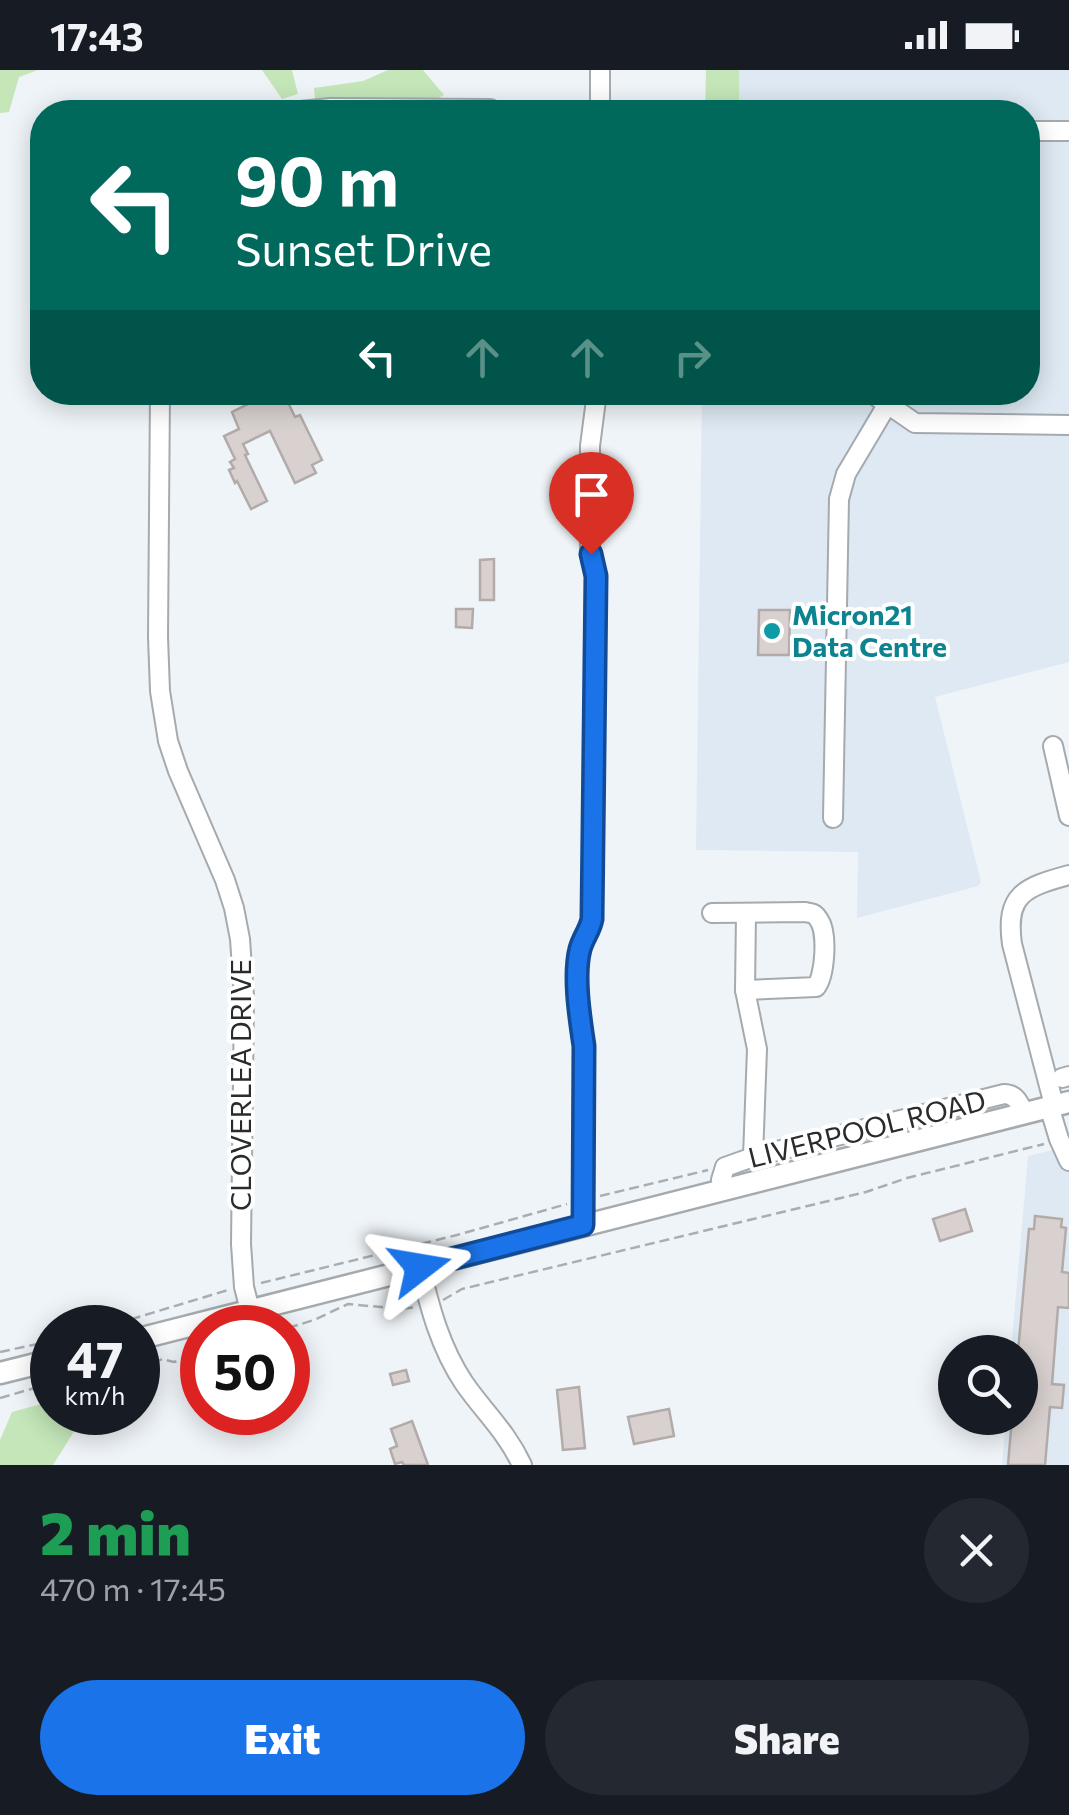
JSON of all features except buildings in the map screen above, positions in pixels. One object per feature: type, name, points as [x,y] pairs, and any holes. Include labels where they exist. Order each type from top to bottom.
[{"type":"main road","name":"LIVERPOOL ROAD","points":[[270,1305],[1057,1104]]},
{"type":"main road","points":[[0,1374],[30,1366]]},
{"type":"street","points":[[600,70],[600,100]]},
{"type":"street","points":[[1040,131],[1069,131]]},
{"type":"street","name":"CLOVERLEA DRIVE","points":[[160,405],[158,665],[164,716],[178,771],[234,908],[243,969],[241,1244],[249,1305]]},
{"type":"street","points":[[583,1225],[584,1046],[578,1019],[579,959],[592,919],[596,576],[590,547],[590,463],[596,405]]},
{"type":"street","points":[[832,818],[840,498],[846,474],[887,405],[916,423],[1069,425]]},
{"type":"street","points":[[1052,746],[1069,816]]},
{"type":"street","points":[[1069,875],[1025,890],[1016,901],[1010,924],[1012,944],[1057,1104],[1059,1139],[1069,1160]]},
{"type":"street","points":[[712,913],[805,912],[816,915],[823,929],[822,976],[816,987],[746,990]]},
{"type":"street","points":[[746,914],[746,990],[756,1049],[754,1157]]},
{"type":"street","name":"LIVERPOOL ROAD","points":[[722,1191],[724,1167],[754,1157],[1010,1094],[1024,1113]]},
{"type":"street","points":[[931,1112],[936,1136]]},
{"type":"street","points":[[420,1267],[429,1305],[450,1360],[506,1436],[522,1465]]},
{"type":"path","points":[[310,1321],[348,1304],[401,1308],[429,1305],[462,1288],[866,1192],[1059,1139]]},
{"type":"path","points":[[160,1310],[231,1289],[724,1167]]},
{"type":"path","points":[[0,1352],[30,1346]]},
{"type":"path","points":[[0,1398],[30,1389]]},
{"type":"shaded area","points":[[739,70],[1069,70],[1069,662],[935,697],[981,882],[978,886],[857,918],[858,852],[696,850],[702,405],[1040,405],[1040,100],[739,100]]},
{"type":"shaded area","points":[[1069,1146],[1069,1465],[1002,1465],[1005,1435],[1038,1435],[1038,1335],[1012,1335],[1028,1156]]},
{"type":"green space","points":[[0,70],[38,70],[19,77],[9,112],[0,113]]},
{"type":"green space","points":[[262,70],[292,70],[298,94],[282,99]]},
{"type":"green space","points":[[388,70],[423,70],[444,95],[434,100],[315,100],[314,88],[363,81]]},
{"type":"green space","points":[[706,70],[739,70],[739,100],[705,100]]},
{"type":"green space","points":[[30,1407],[30,1435],[72,1435],[53,1465],[0,1465],[0,1440],[12,1412]]},
{"type":"place","name":"Micron21 Data Centre","points":[[772,631]]},
{"type":"route","points":[[420,1267],[583,1225],[584,1046],[578,1019],[579,959],[592,919],[596,576],[591,554]]}]
